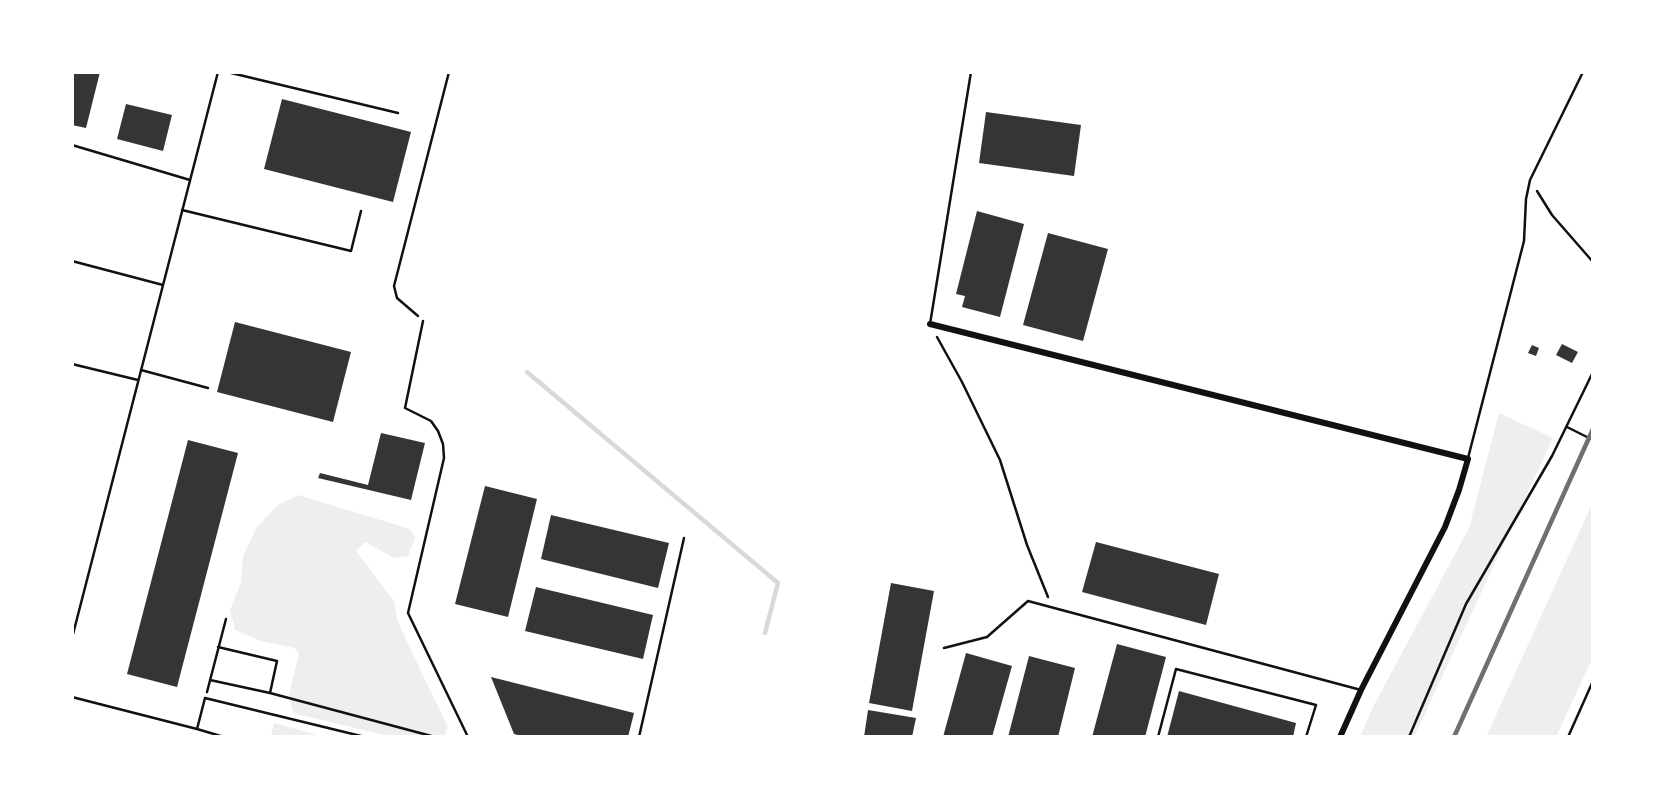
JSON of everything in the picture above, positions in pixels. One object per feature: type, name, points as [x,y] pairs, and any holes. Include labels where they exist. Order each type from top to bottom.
[{"type":"street","points":[[930,324],[1468,459],[1460,490],[1445,527],[1361,690],[1340,737]]},
{"type":"lane","points":[[72,638],[218,72]]},
{"type":"lane","points":[[227,72],[398,113]]},
{"type":"lane","points":[[930,324],[971,72]]},
{"type":"lane","points":[[1468,459],[1524,241],[1526,199],[1530,180],[1583,72]]},
{"type":"lane","points":[[72,145],[190,180]]},
{"type":"lane","points":[[182,210],[351,251],[361,211]]},
{"type":"lane","points":[[72,261],[163,285]]},
{"type":"lane","points":[[423,321],[405,408],[431,421],[443,444],[444,458],[408,613],[468,737]]},
{"type":"lane","points":[[72,364],[138,380]]},
{"type":"lane","points":[[141,370],[208,388]]},
{"type":"lane","points":[[639,737],[684,538]]},
{"type":"lane","points":[[944,648],[987,637],[1028,601],[1361,690]]},
{"type":"lane","points":[[1158,737],[1176,669],[1316,705],[1306,737]]},
{"type":"lane","points":[[1568,737],[1593,681]]},
{"type":"lane","points":[[72,697],[224,737]]},
{"type":"lane","points":[[197,729],[205,698],[365,737]]},
{"type":"path","points":[[423,321],[397,298],[394,286],[449,72]]},
{"type":"path","points":[[1530,180],[1552,215],[1593,262]]},
{"type":"path","points":[[930,324],[1000,460],[1027,545],[1052,607]]},
{"type":"path","points":[[1409,737],[1466,604],[1567,428],[1593,372]]},
{"type":"path","points":[[1567,428],[1593,440]]},
{"type":"path","points":[[205,698],[226,620]]},
{"type":"path","points":[[218,647],[277,661],[270,693]]},
{"type":"path","points":[[210,680],[270,693],[435,737]]},
{"type":"shaded area","points":[[1499,413],[1553,438],[1414,737],[1360,737],[1374,705],[1469,528]]},
{"type":"shaded area","points":[[298,495],[410,529],[415,538],[408,556],[394,558],[365,542],[356,551],[394,601],[397,619],[448,727],[444,737],[392,737],[293,713],[289,694],[299,654],[295,648],[261,641],[235,630],[230,610],[241,582],[243,556],[257,527],[278,505]]},
{"type":"shaded area","points":[[1593,502],[1593,657],[1556,737],[1486,737]]},
{"type":"shaded area","points":[[274,723],[325,737],[271,736]]},
{"type":"building","points":[[72,72],[100,72],[86,128],[72,125]]},
{"type":"building","points":[[282,99],[411,132],[393,202],[264,169]]},
{"type":"building","points":[[126,104],[172,115],[163,151],[117,139]]},
{"type":"building","points":[[986,112],[1081,125],[1074,176],[979,163]]},
{"type":"building","points":[[977,211],[1024,224],[1000,317],[962,307],[965,296],[956,294]]},
{"type":"building","points":[[1048,233],[1108,249],[1083,341],[1023,325]]},
{"type":"building","points":[[235,322],[351,352],[333,422],[217,392]]},
{"type":"building","points":[[1562,344],[1578,352],[1572,363],[1556,355]]},
{"type":"building","points":[[1532,345],[1539,348],[1536,356],[1528,353]]},
{"type":"building","points":[[381,433],[425,443],[411,500],[318,478],[320,473],[368,485]]},
{"type":"building","points":[[188,440],[238,453],[177,687],[127,674]]},
{"type":"building","points":[[485,486],[537,499],[508,617],[455,604]]},
{"type":"building","points":[[551,515],[669,543],[658,588],[541,559]]},
{"type":"building","points":[[1096,542],[1219,574],[1206,625],[1082,592]]},
{"type":"building","points":[[891,583],[934,591],[912,711],[869,703]]},
{"type":"building","points":[[536,587],[653,615],[643,659],[525,631]]},
{"type":"building","points":[[1117,644],[1166,657],[1145,737],[1092,737]]},
{"type":"building","points":[[966,653],[1012,666],[992,737],[943,737]]},
{"type":"building","points":[[1029,656],[1075,668],[1058,737],[1008,737]]},
{"type":"building","points":[[491,677],[634,713],[628,737],[525,737],[514,734]]},
{"type":"building","points":[[1179,691],[1296,723],[1293,737],[1167,737]]},
{"type":"building","points":[[868,710],[916,718],[912,737],[864,737]]},
{"type":"waterway","points":[[527,372],[778,583],[765,633]]},
{"type":"railway","points":[[1454,737],[1593,429]]}]
